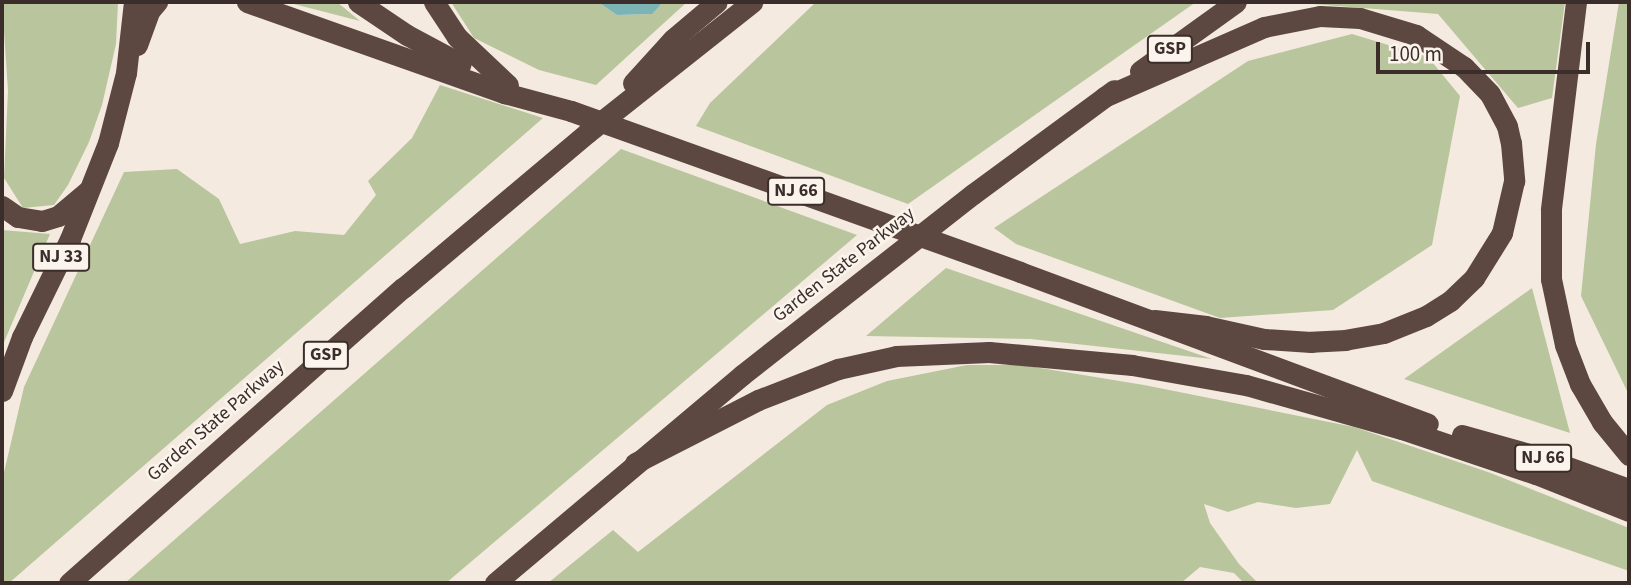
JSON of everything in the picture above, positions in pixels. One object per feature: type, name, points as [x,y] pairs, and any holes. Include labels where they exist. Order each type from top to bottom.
[{"type":"highway","name":"NJ 33","points":[[2,391],[22,337],[90,189],[115,120],[125,73],[134,2]]},
{"type":"highway","points":[[125,73],[150,9],[157,2]]},
{"type":"highway","name":"NJ 66","points":[[247,2],[571,111],[1154,320],[1454,433],[1540,457],[1629,489]]},
{"type":"highway","name":"NJ 66","points":[[358,2],[429,48],[506,89]]},
{"type":"highway","points":[[434,2],[457,37],[506,89]]},
{"type":"highway","points":[[587,133],[673,39],[717,2]]},
{"type":"highway","name":"Garden State Parkway","points":[[69,583],[343,340],[587,133],[752,2]]},
{"type":"highway","name":"Garden State Parkway","points":[[495,583],[635,463],[845,293],[1104,97],[1236,2]]},
{"type":"highway","points":[[1576,2],[1551,210],[1551,279],[1562,334],[1580,384],[1602,422],[1629,455]]},
{"type":"highway","points":[[1104,97],[1264,27],[1311,17],[1360,18],[1416,34],[1464,66],[1490,94],[1507,126],[1511,143],[1514,162],[1512,198],[1494,248],[1462,290],[1420,319],[1364,337],[1311,342],[1264,339],[1206,326],[1154,320]]},
{"type":"highway","points":[[2,206],[18,217],[42,221],[58,216],[90,189]]},
{"type":"highway","points":[[635,463],[758,400],[813,377],[896,356],[957,351],[1092,360],[1246,385],[1362,416],[1536,474]]},
{"type":"highway","name":"NJ 66","points":[[1454,433],[1536,474],[1629,511]]},
{"type":"green space","points":[[2,2],[118,2],[116,44],[102,105],[89,142],[68,185],[54,205],[23,208],[4,178],[8,91]]},
{"type":"green space","points":[[286,2],[337,2],[360,21]]},
{"type":"green space","points":[[451,2],[598,2],[617,15],[651,14],[663,2],[687,2],[596,85],[539,70],[474,38]]},
{"type":"green space","points":[[816,2],[1196,2],[908,204],[696,126],[710,103]]},
{"type":"green space","points":[[1565,2],[1552,98],[1518,108],[1438,14],[1300,3]]},
{"type":"green space","points":[[1619,2],[1629,2],[1629,395],[1581,296],[1596,144]]},
{"type":"green space","points":[[1352,34],[1428,57],[1460,96],[1432,245],[1333,310],[1220,318],[1016,244],[994,228],[1248,61]]},
{"type":"green space","points":[[440,85],[543,118],[9,583],[2,583],[2,481],[24,387],[124,172],[177,169],[219,199],[240,244],[295,231],[344,235],[376,195],[368,181],[412,138]]},
{"type":"green space","points":[[621,149],[857,235],[446,583],[125,583]]},
{"type":"green space","points":[[2,230],[50,234],[2,347]]},
{"type":"green space","points":[[946,268],[1212,359],[1031,339],[866,336]]},
{"type":"green space","points":[[1532,288],[1570,433],[1404,379]]},
{"type":"green space","points":[[967,365],[1022,365],[1144,385],[1354,427],[1488,472],[1629,528],[1629,571],[1372,481],[1357,450],[1330,504],[1296,508],[1258,502],[1228,512],[1204,504],[1210,523],[1239,564],[1258,583],[1244,583],[1234,573],[1200,567],[1181,583],[548,583],[613,530],[638,552],[827,405],[887,381]]},
{"type":"water","points":[[598,2],[663,2],[652,14],[617,15]]}]
